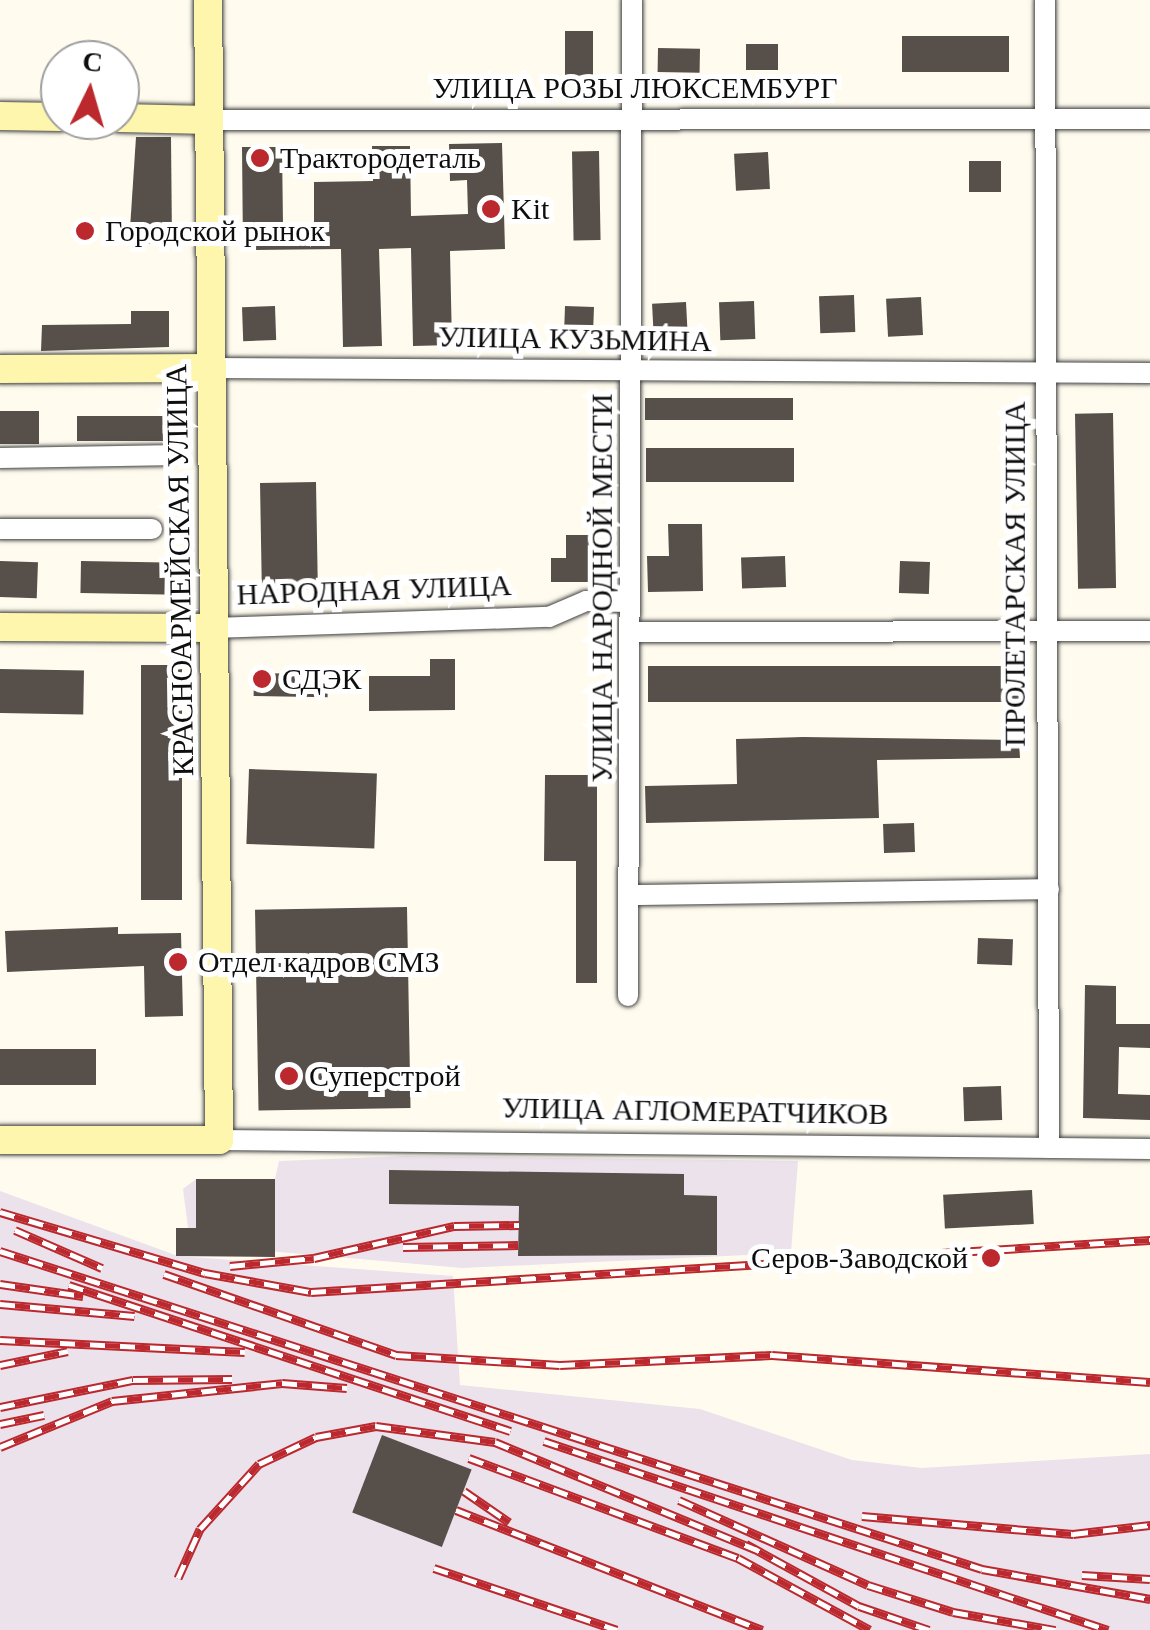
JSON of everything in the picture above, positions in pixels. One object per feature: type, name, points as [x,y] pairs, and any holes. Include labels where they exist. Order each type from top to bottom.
[{"type":"street","name":"КРАСНОАРМЕЙСКАЯ УЛИЦА","points":[[208,0],[220,1140]]},
{"type":"street","name":"УЛИЦА НАРОДНОЙ МЕСТИ","points":[[628,996],[634,632],[627,602],[636,120],[632,0]]},
{"type":"street","name":"ПРОЛЕТАРСКАЯ УЛИЦА","points":[[1045,0],[1041,122],[1049,1148]]},
{"type":"street","points":[[0,116],[40,117]]},
{"type":"street","name":"УЛИЦА РОЗЫ ЛЮКСЕМБУРГ","points":[[140,118],[1041,122],[1150,119]]},
{"type":"street","name":"УЛИЦА КУЗЬМИНА","points":[[0,369],[1150,372]]},
{"type":"street","points":[[0,458],[164,456]]},
{"type":"street","points":[[0,529],[152,529]]},
{"type":"street","name":"НАРОДНАЯ УЛИЦА","points":[[0,627],[213,628],[550,617],[586,601],[627,602]]},
{"type":"street","points":[[634,632],[1150,631]]},
{"type":"street","points":[[632,896],[1048,889]]},
{"type":"street","name":"УЛИЦА АГЛОМЕРАТЧИКОВ","points":[[0,1140],[1150,1149]]},
{"type":"shaded area","points":[[405,1156],[798,1161],[791,1253],[462,1268],[190,1244],[183,1189],[196,1179],[275,1179],[279,1161]]},
{"type":"shaded area","points":[[0,1191],[178,1256],[453,1276],[460,1385],[700,1409],[852,1460],[922,1468],[1150,1454],[1150,1630],[0,1630]]},
{"type":"building","points":[[565,31],[593,31],[593,77],[565,77]]},
{"type":"building","points":[[902,36],[1009,36],[1009,72],[902,72]]},
{"type":"building","points":[[746,44],[778,44],[778,70],[746,70]]},
{"type":"building","points":[[658,48],[700,49],[700,73],[658,72]]},
{"type":"building","points":[[171,137],[172,244],[129,244],[136,140]]},
{"type":"building","points":[[502,143],[505,249],[450,251],[452,345],[413,346],[411,248],[379,249],[382,346],[343,347],[341,249],[243,250],[242,147],[282,147],[283,225],[314,225],[314,182],[373,181],[372,146],[410,146],[411,216],[468,214],[467,180],[450,181],[449,144]]},
{"type":"building","points":[[572,151],[599,151],[601,240],[574,240]]},
{"type":"building","points":[[768,152],[770,189],[736,191],[734,154]]},
{"type":"building","points":[[969,161],[1001,161],[1001,192],[969,192]]},
{"type":"building","points":[[854,295],[855,332],[820,333],[819,296]]},
{"type":"building","points":[[921,297],[923,335],[888,337],[886,299]]},
{"type":"building","points":[[754,301],[755,339],[720,340],[719,302]]},
{"type":"building","points":[[686,302],[688,339],[654,341],[652,304]]},
{"type":"building","points":[[275,306],[276,340],[243,341],[242,307]]},
{"type":"building","points":[[565,306],[594,307],[593,335],[564,334]]},
{"type":"building","points":[[131,311],[169,311],[169,347],[41,351],[42,325],[131,324]]},
{"type":"building","points":[[645,398],[793,398],[793,420],[645,420]]},
{"type":"building","points":[[0,411],[39,411],[39,444],[0,444]]},
{"type":"building","points":[[1113,413],[1116,588],[1078,589],[1075,414]]},
{"type":"building","points":[[77,416],[165,416],[165,441],[77,441]]},
{"type":"building","points":[[646,448],[794,448],[794,482],[646,482]]},
{"type":"building","points":[[316,482],[318,589],[262,590],[260,483]]},
{"type":"building","points":[[668,524],[702,524],[703,591],[648,592],[647,556],[669,556]]},
{"type":"building","points":[[566,535],[592,535],[592,582],[551,582],[551,558],[566,558]]},
{"type":"building","points":[[785,556],[786,587],[742,589],[741,558]]},
{"type":"building","points":[[0,561],[38,562],[37,598],[0,597]]},
{"type":"building","points":[[81,561],[165,562],[164,594],[80,593]]},
{"type":"building","points":[[900,561],[930,562],[929,594],[899,593]]},
{"type":"building","points":[[430,659],[455,659],[455,710],[369,711],[369,676],[430,676]]},
{"type":"building","points":[[141,665],[182,665],[182,900],[141,900]]},
{"type":"building","points":[[648,666],[1024,666],[1024,702],[648,702]]},
{"type":"building","points":[[0,669],[84,670],[83,714],[0,713]]},
{"type":"building","points":[[254,673],[328,674],[328,697],[254,696]]},
{"type":"building","points":[[736,739],[1019,740],[1020,758],[877,760],[879,818],[646,823],[645,786],[737,784]]},
{"type":"building","points":[[249,769],[377,773],[374,848],[246,844]]},
{"type":"building","points":[[545,775],[597,775],[597,983],[576,983],[576,861],[544,861]]},
{"type":"building","points":[[914,823],[915,852],[884,853],[883,824]]},
{"type":"building","points":[[407,907],[411,1108],[259,1111],[255,910]]},
{"type":"building","points":[[118,927],[118,934],[181,933],[183,1016],[145,1017],[144,966],[7,972],[5,931]]},
{"type":"building","points":[[978,938],[1013,939],[1012,965],[977,964]]},
{"type":"building","points":[[1085,985],[1116,986],[1116,1024],[1150,1024],[1150,1048],[1119,1047],[1118,1094],[1150,1095],[1150,1120],[1083,1118]]},
{"type":"building","points":[[0,1049],[96,1049],[96,1085],[0,1085]]},
{"type":"building","points":[[1001,1086],[1002,1120],[964,1121],[963,1087]]},
{"type":"building","points":[[389,1170],[684,1174],[684,1195],[717,1196],[717,1255],[518,1256],[519,1206],[389,1204]]},
{"type":"building","points":[[196,1179],[275,1179],[275,1257],[176,1256],[176,1228],[196,1228]]},
{"type":"building","name":"Серов-Заводской","points":[[1032,1190],[1034,1224],[945,1229],[943,1195]]},
{"type":"building","points":[[382,1435],[472,1469],[442,1547],[352,1512]]},
{"type":"railway","points":[[0,1212],[205,1273],[311,1292],[1150,1240]]},
{"type":"railway","points":[[230,1266],[314,1258],[454,1226],[519,1225]]},
{"type":"railway","points":[[15,1230],[102,1268]]},
{"type":"railway","points":[[403,1247],[518,1245]]},
{"type":"railway","points":[[0,1251],[982,1569],[1150,1599]]},
{"type":"railway","points":[[164,1274],[396,1355],[560,1365],[772,1355],[1150,1382]]},
{"type":"railway","points":[[0,1284],[83,1296]]},
{"type":"railway","points":[[69,1285],[511,1431]]},
{"type":"railway","points":[[0,1304],[134,1316]]},
{"type":"railway","points":[[0,1340],[245,1352]]},
{"type":"railway","points":[[0,1365],[68,1351]]},
{"type":"railway","points":[[0,1407],[133,1380],[232,1379]]},
{"type":"railway","points":[[0,1447],[112,1401],[282,1383],[347,1388]]},
{"type":"railway","points":[[0,1424],[44,1415]]},
{"type":"railway","points":[[178,1578],[200,1529],[259,1464],[316,1437],[376,1426],[495,1442],[755,1549]]},
{"type":"railway","points":[[544,1441],[1108,1630]]},
{"type":"railway","points":[[469,1458],[738,1558],[870,1630]]},
{"type":"railway","points":[[464,1491],[509,1522]]},
{"type":"railway","points":[[679,1500],[868,1585],[953,1612],[1055,1630]]},
{"type":"railway","points":[[456,1510],[762,1630]]},
{"type":"railway","points":[[862,1516],[1073,1534],[1150,1525]]},
{"type":"railway","points":[[746,1544],[859,1606],[929,1630]]},
{"type":"railway","points":[[434,1568],[617,1630]]},
{"type":"railway","points":[[1082,1575],[1150,1579]]},
{"type":"place","name":"Трактородеталь","points":[[260,158]]},
{"type":"place","name":"Kit","points":[[491,209]]},
{"type":"place","name":"Городской рынок","points":[[85,231]]},
{"type":"place","name":"СДЭК","points":[[262,679]]},
{"type":"place","name":"Отдел кадров СМЗ","points":[[178,962]]},
{"type":"place","name":"Суперстрой","points":[[289,1076]]},
{"type":"place","name":"Серов-Заводской","points":[[991,1258]]}]
